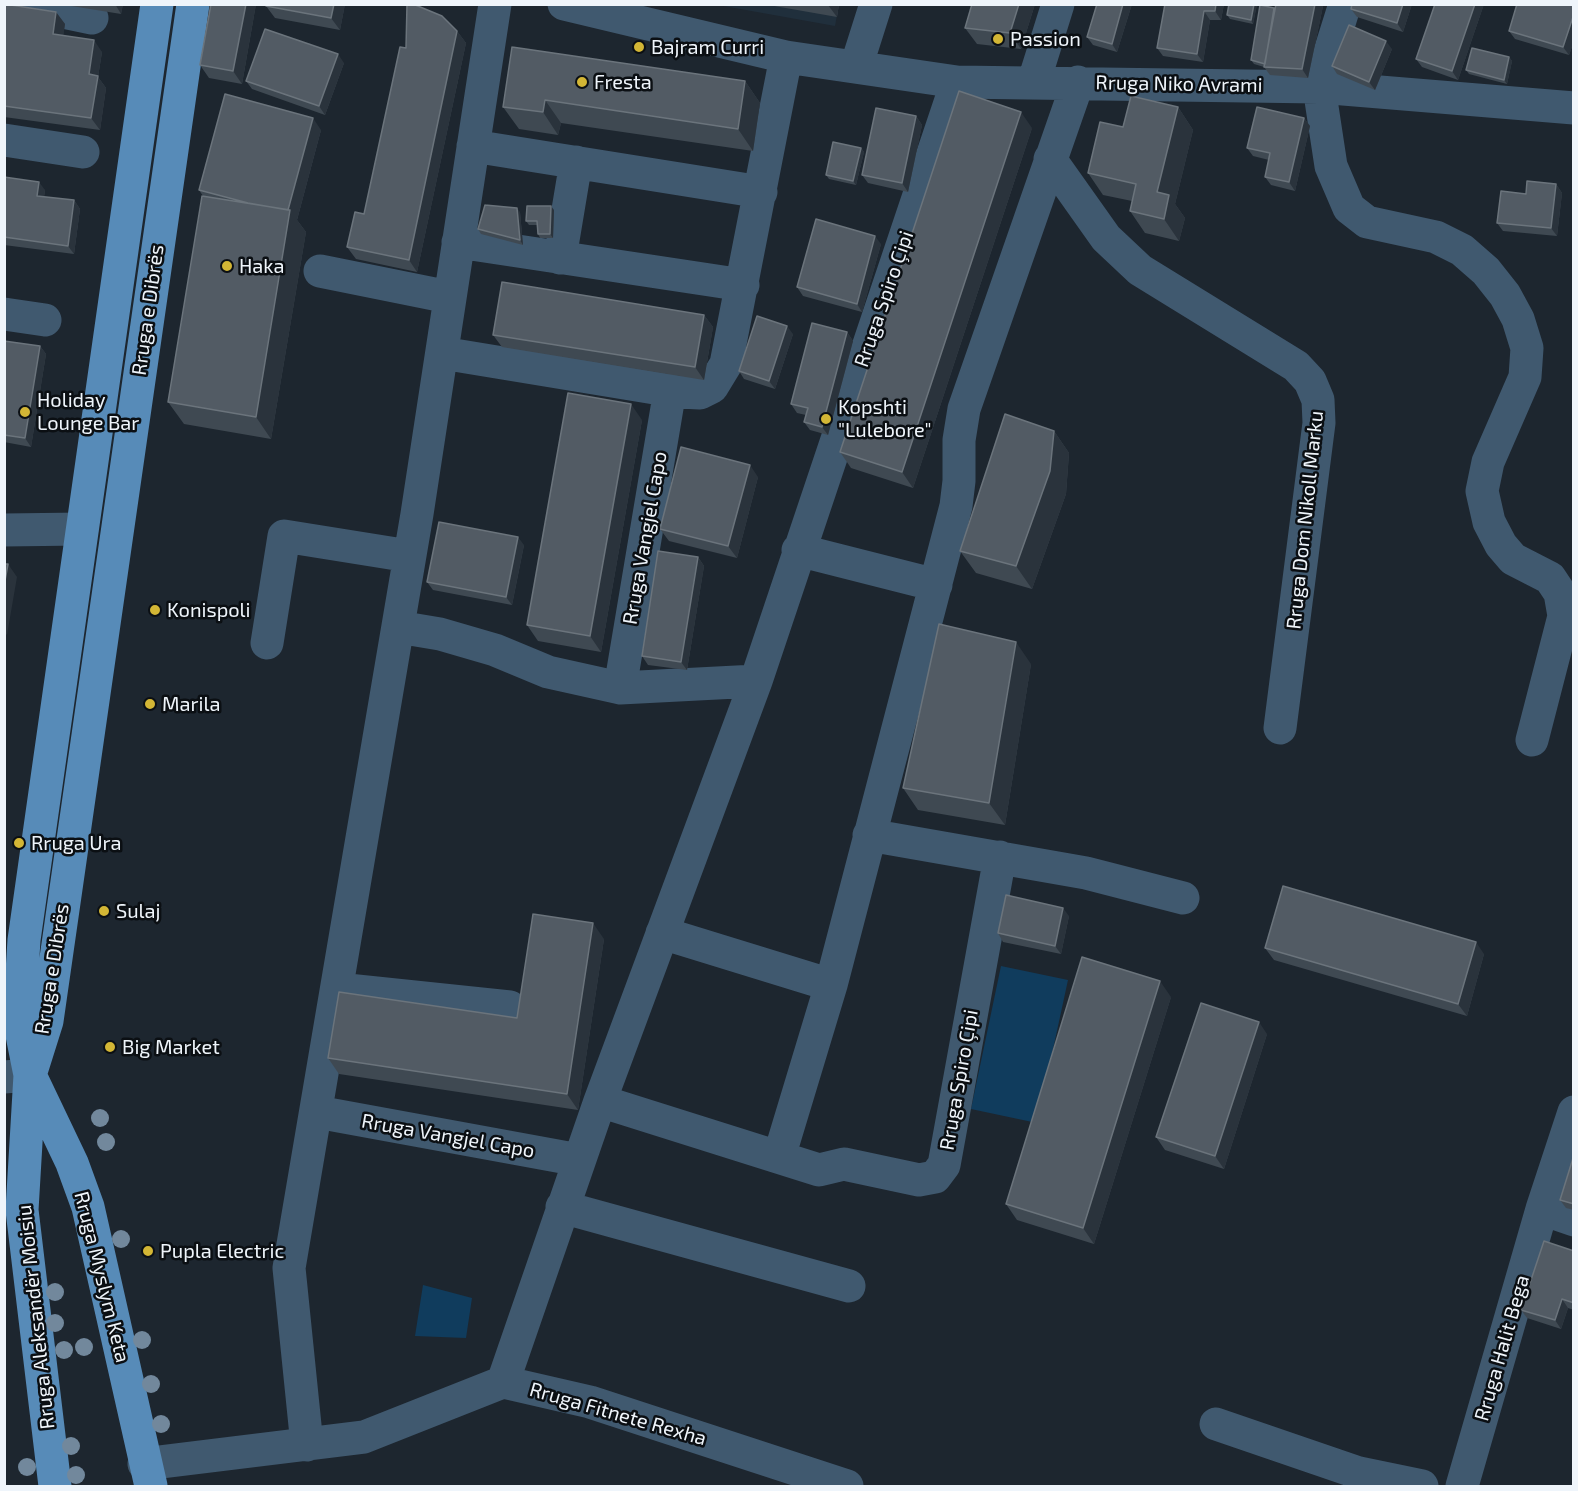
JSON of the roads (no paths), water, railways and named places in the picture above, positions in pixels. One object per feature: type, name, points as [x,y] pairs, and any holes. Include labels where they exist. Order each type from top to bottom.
[{"type":"main road","name":"Rruga e Dibrës","points":[[17,1076],[24,940],[157,4]]},
{"type":"main road","name":"Rruga e Dibrës","points":[[17,1076],[47,1021],[193,4]]},
{"type":"main road","name":"Rruga Myslym Keta","points":[[17,1076],[72,1163],[88,1207],[111,1298],[147,1475]]},
{"type":"main road","name":"Rruga Aleksandër Moisiu","points":[[17,1076],[22,1210],[55,1486]]},
{"type":"street","points":[[25,4],[92,18]]},
{"type":"street","points":[[307,1445],[289,1268],[410,556],[495,4]]},
{"type":"street","name":"Rruga Niko Avrami","points":[[564,4],[786,57],[957,82],[1034,81],[1319,87],[1574,108]]},
{"type":"street","points":[[856,67],[876,4]]},
{"type":"street","points":[[1034,81],[1058,4]]},
{"type":"street","points":[[1345,4],[1319,87],[1331,166],[1349,208],[1367,222],[1436,237],[1462,250],[1486,270],[1505,295],[1518,319],[1527,348],[1525,377],[1488,462],[1482,491],[1489,522],[1501,545],[1514,559],[1550,578],[1560,593],[1564,616],[1532,740]]},
{"type":"street","points":[[442,353],[670,390],[700,393],[712,387],[726,364],[786,57]]},
{"type":"street","name":"Rruga Spiro Çipi","points":[[503,1382],[600,1101],[756,681],[798,550],[957,82]]},
{"type":"street","points":[[779,1157],[831,986],[956,506],[959,481],[959,440],[964,409],[1078,82]]},
{"type":"street","points":[[4,140],[83,152]]},
{"type":"street","points":[[473,146],[761,192]]},
{"type":"street","name":"Rruga Dom Nikoll Marku","points":[[1050,159],[1106,238],[1140,270],[1296,366],[1310,381],[1318,400],[1319,423],[1280,728]]},
{"type":"street","points":[[560,258],[576,162]]},
{"type":"street","points":[[458,242],[743,285]]},
{"type":"street","points":[[320,270],[449,297]]},
{"type":"street","points":[[4,314],[45,320]]},
{"type":"street","name":"Rruga Vangjel Capo","points":[[620,688],[670,390]]},
{"type":"street","points":[[4,530],[82,529]]},
{"type":"street","points":[[267,643],[284,536],[410,556]]},
{"type":"street","points":[[798,550],[936,585]]},
{"type":"street","points":[[398,627],[440,634],[495,650],[548,672],[620,688],[756,681]]},
{"type":"street","points":[[869,835],[1086,873],[1183,898]]},
{"type":"street","name":"Rruga Spiro Çipi","points":[[600,1101],[819,1170],[844,1164],[919,1180],[935,1177],[944,1165],[1011,859]]},
{"type":"street","points":[[662,933],[831,986]]},
{"type":"street","points":[[338,989],[510,1007]]},
{"type":"street","name":"Rruga Vangjel Capo","points":[[317,1112],[579,1160]]},
{"type":"street","name":"Rruga Halit Bega","points":[[1462,1486],[1542,1209],[1571,1129]]},
{"type":"street","points":[[562,1207],[849,1286]]},
{"type":"street","points":[[1542,1209],[1574,1220]]},
{"type":"street","name":"Rruga Fitnete Rexha","points":[[147,1475],[307,1445],[364,1437],[503,1382],[590,1402],[847,1486]]},
{"type":"street","points":[[1216,1424],[1357,1480],[1422,1486]]},
{"type":"place","name":"Passion","points":[[998,39]]},
{"type":"place","name":"Bajram Curri","points":[[639,47]]},
{"type":"place","name":"Fresta","points":[[582,82]]},
{"type":"place","name":"Haka","points":[[227,266]]},
{"type":"place","name":"Holiday Lounge Bar","points":[[25,412]]},
{"type":"place","name":"Kopshti \"Lulebore\"","points":[[826,419]]},
{"type":"place","name":"Konispoli","points":[[155,610]]},
{"type":"place","name":"Marila","points":[[150,704]]},
{"type":"place","name":"Rruga Ura","points":[[19,843]]},
{"type":"place","name":"Sulaj","points":[[104,911]]},
{"type":"place","name":"Big Market","points":[[110,1047]]},
{"type":"place","name":"Pupla Electric","points":[[148,1251]]}]
